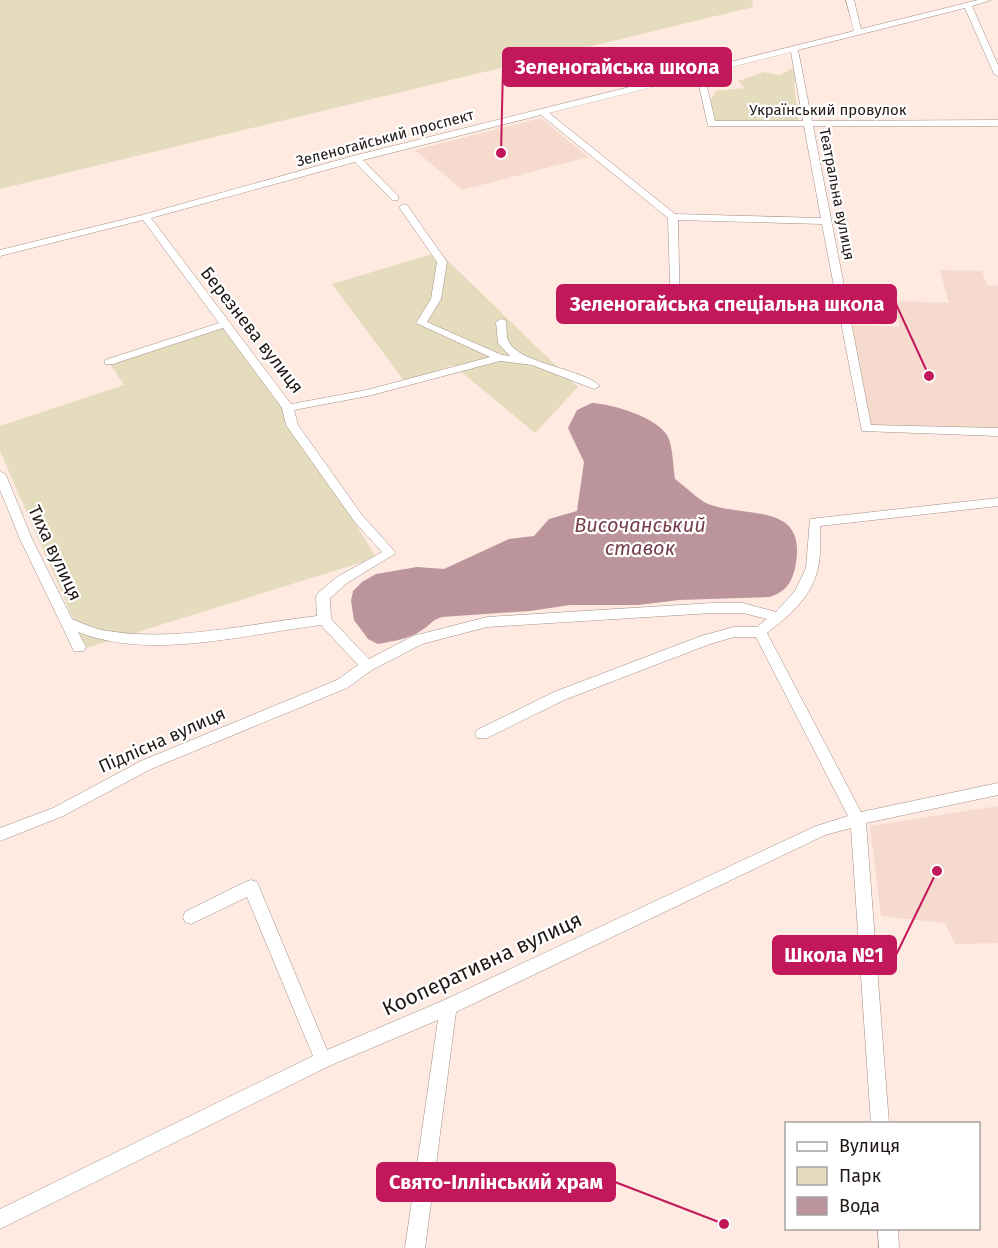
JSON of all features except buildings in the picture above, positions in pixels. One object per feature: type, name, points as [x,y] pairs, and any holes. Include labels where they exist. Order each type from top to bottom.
[{"type":"street","points":[[850,0],[858,33]]},
{"type":"street","name":"Зеленогайський проспект","points":[[0,253],[145,217],[356,158],[987,0]]},
{"type":"street","points":[[968,5],[998,74]]},
{"type":"street","name":"Театральна вулиця","points":[[795,48],[866,428],[998,432]]},
{"type":"street","name":"Український провулок","points":[[700,72],[711,124],[998,123]]},
{"type":"street","points":[[543,112],[673,217],[827,221]]},
{"type":"street","points":[[356,158],[395,198]]},
{"type":"street","points":[[404,207],[420,232],[439,252],[442,261],[435,301],[424,313],[421,322],[429,328],[500,358],[534,362],[594,386]]},
{"type":"street","name":"Березнева вулиця","points":[[145,217],[288,408],[368,393],[500,358]]},
{"type":"street","points":[[673,217],[675,314]]},
{"type":"street","points":[[501,322],[502,343],[520,360]]},
{"type":"street","points":[[109,362],[226,324]]},
{"type":"street","points":[[288,408],[292,425],[351,509],[390,553],[342,580],[323,596],[324,620],[367,666]]},
{"type":"street","name":"Тиха вулиця","points":[[0,475],[26,539],[69,622],[79,647]]},
{"type":"street","points":[[482,734],[559,696],[706,640],[734,632],[760,632],[801,593],[812,568],[814,522],[998,502]]},
{"type":"street","name":"Підлісна вулиця","points":[[0,835],[58,812],[146,765],[342,684],[367,666],[418,640],[487,622],[712,608],[743,608],[778,617]]},
{"type":"street","points":[[69,622],[102,634],[135,639],[217,634],[324,620]]},
{"type":"street","points":[[760,632],[858,820],[880,1122]]},
{"type":"street","name":"Кооперативна вулиця","points":[[0,1219],[323,1060],[448,1007],[821,830],[879,813],[998,789]]},
{"type":"street","points":[[190,917],[251,887],[323,1060]]},
{"type":"street","points":[[415,1248],[448,1007]]},
{"type":"street","points":[[888,1230],[889,1248]]},
{"type":"shaded area","points":[[541,118],[588,157],[462,190],[415,150]]},
{"type":"shaded area","points":[[940,270],[982,271],[987,285],[998,286],[998,430],[869,425],[850,325],[900,327],[894,301],[949,303]]},
{"type":"shaded area","points":[[998,806],[998,943],[955,944],[945,923],[881,916],[870,826]]},
{"type":"green space","points":[[0,0],[752,0],[753,7],[0,189]]},
{"type":"green space","points":[[793,68],[796,76],[794,86],[799,121],[716,121],[710,101],[716,91],[745,88],[738,81],[764,72],[780,75]]},
{"type":"green space","points":[[439,252],[578,387],[535,433],[453,365],[405,382],[332,284]]},
{"type":"green space","points":[[226,324],[288,408],[376,558],[86,648],[0,451],[0,426],[124,385],[109,362]]},
{"type":"water","name":"Височанський ставок","points":[[592,403],[634,413],[655,423],[663,430],[671,446],[675,479],[704,502],[724,508],[772,516],[784,522],[793,532],[797,547],[795,568],[787,586],[770,597],[679,600],[638,605],[570,605],[530,611],[442,617],[407,638],[378,644],[368,639],[354,620],[351,601],[353,591],[362,582],[376,574],[417,567],[444,569],[509,539],[534,536],[549,519],[577,511],[584,462],[568,428],[577,410]]},
{"type":"place","name":"Зеленогайська школа","points":[[501,153]]},
{"type":"place","name":"Зеленогайська спеціальна школа","points":[[929,376]]},
{"type":"place","name":"Школа №1","points":[[937,871]]},
{"type":"place","name":"Свято-Іллінський храм","points":[[724,1224]]}]
